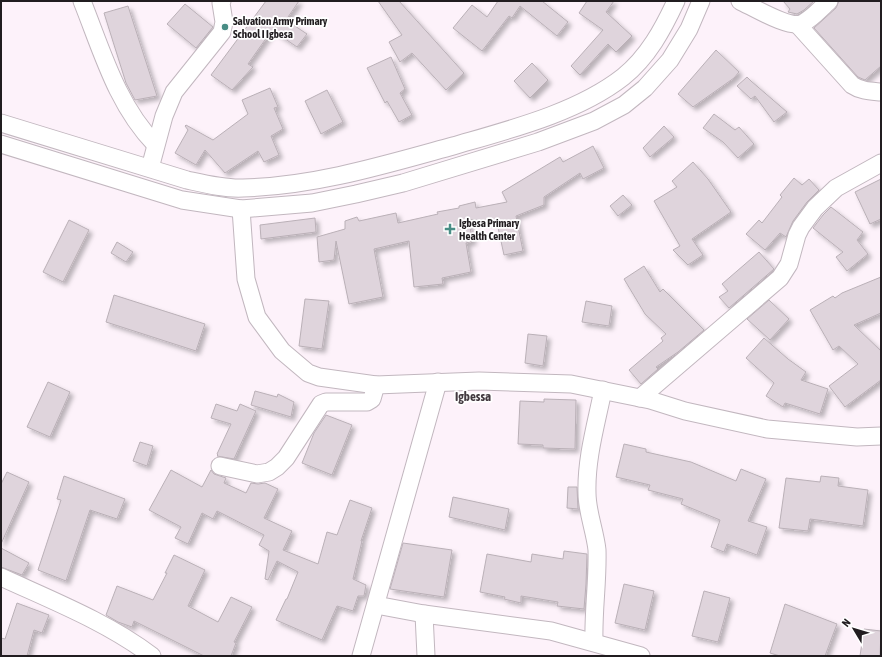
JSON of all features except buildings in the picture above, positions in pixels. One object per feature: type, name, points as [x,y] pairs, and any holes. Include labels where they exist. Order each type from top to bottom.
[{"type":"street","points":[[82,1],[125,105],[155,144]]},
{"type":"street","points":[[150,168],[155,144],[174,92],[198,60],[217,40],[222,32],[224,22],[222,1]]},
{"type":"street","points":[[1,123],[187,180],[242,188],[306,183],[400,161],[532,122],[582,102],[622,78],[635,67],[645,55],[664,26],[676,1]]},
{"type":"street","points":[[1,144],[182,200],[241,209],[312,203],[403,183],[538,142],[594,121],[624,105],[657,76],[678,48],[701,1]]},
{"type":"street","points":[[740,1],[787,23],[798,25],[804,23],[829,1]]},
{"type":"street","points":[[798,25],[857,89],[881,92]]},
{"type":"street","points":[[640,398],[780,278],[789,264],[797,235],[815,208],[836,188],[881,163]]},
{"type":"street","points":[[241,209],[246,279],[257,317],[269,335],[286,355],[308,373],[319,377],[376,385],[479,381],[570,384],[640,398],[685,411],[767,429],[857,437],[881,436]]},
{"type":"street","points":[[360,656],[376,605],[438,382]]},
{"type":"street","points":[[220,466],[257,474],[269,472],[277,467],[286,458],[322,404],[326,402],[367,402],[372,398],[376,385]]},
{"type":"street","points":[[594,642],[593,620],[596,550],[594,531],[589,511],[587,474],[590,450],[603,390]]},
{"type":"street","points":[[1,578],[106,627],[130,640],[152,656]]},
{"type":"street","points":[[376,605],[424,614],[551,631],[641,656]]},
{"type":"street","points":[[424,614],[426,656]]},
{"type":"place","name":"Salvation Army Primary School I Igbesa","points":[[225,27]]},
{"type":"place","name":"Igbesa Primary Health Center","points":[[450,229]]},
{"type":"district","name":"Igbessa","points":[[473,396]]}]
